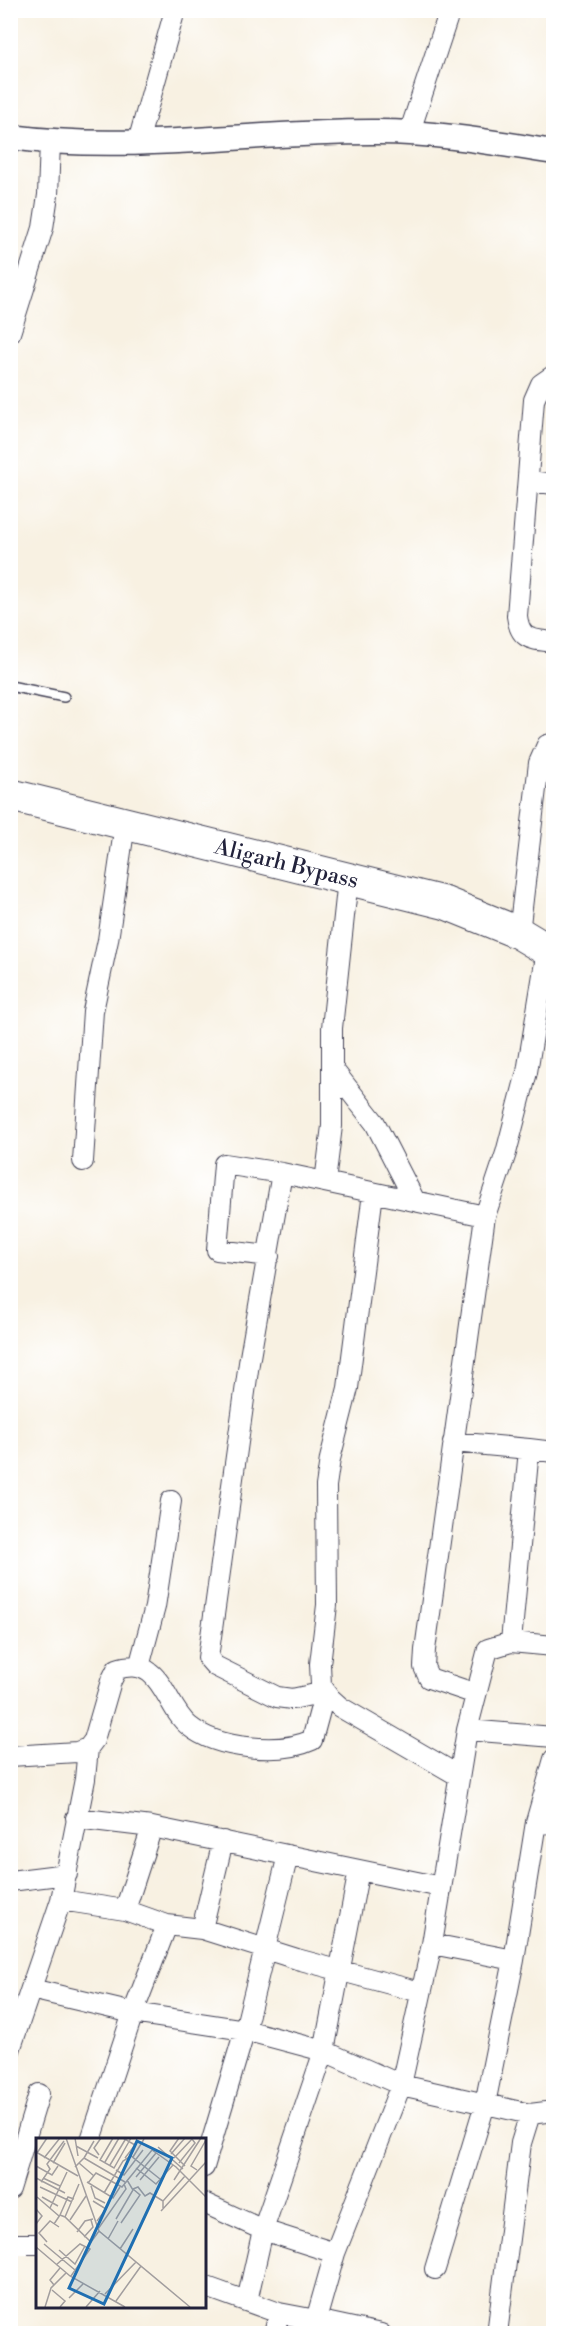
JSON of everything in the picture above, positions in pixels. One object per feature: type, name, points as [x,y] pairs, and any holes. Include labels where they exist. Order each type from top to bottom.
[{"type":"highway","name":"Aligarh Bypass","points":[[10,795],[445,903],[519,933],[550,952]]},
{"type":"street","points":[[138,142],[175,10]]},
{"type":"street","points":[[409,134],[450,10]]},
{"type":"street","points":[[10,137],[50,142],[138,142],[208,141],[306,133],[409,134],[554,152]]},
{"type":"street","points":[[10,333],[43,228],[48,195],[50,142]]},
{"type":"street","points":[[554,375],[541,384],[534,400],[518,624],[524,636],[554,642]]},
{"type":"street","points":[[529,481],[554,484]]},
{"type":"street","points":[[519,933],[539,764],[547,745],[554,743]]},
{"type":"street","points":[[83,1161],[93,1011],[106,956],[125,825]]},
{"type":"street","points":[[325,1182],[332,1126],[333,1028],[348,879]]},
{"type":"street","points":[[476,1694],[429,1678],[424,1667],[485,1216],[506,1153],[526,1072],[550,952]]},
{"type":"street","points":[[332,1068],[375,1123],[415,1201]]},
{"type":"street","points":[[268,1256],[217,1250],[224,1164],[282,1173],[485,1216]]},
{"type":"street","points":[[282,1173],[249,1363],[208,1658],[215,1666],[277,1697],[292,1699],[325,1692]]},
{"type":"street","points":[[373,1192],[348,1388],[330,1459],[326,1486],[327,1605],[320,1664],[321,1685],[340,1707],[459,1776]]},
{"type":"street","points":[[453,1443],[554,1452]]},
{"type":"street","points":[[511,1642],[529,1449]]},
{"type":"street","points":[[139,1667],[155,1607],[171,1501]]},
{"type":"street","points":[[316,2320],[335,2253],[400,2085],[432,1944],[467,1730],[488,1649],[511,1642],[554,1646]]},
{"type":"street","points":[[10,2050],[17,2011],[31,1989],[61,1900],[88,1748],[94,1740],[111,1681],[117,1669],[127,1666],[139,1667],[161,1684],[180,1717],[189,1727],[210,1738],[238,1746],[274,1749],[299,1746],[312,1740],[325,1692]]},
{"type":"street","points":[[467,1730],[554,1737]]},
{"type":"street","points":[[10,1756],[77,1752],[88,1748]]},
{"type":"street","points":[[435,2269],[485,2104],[545,1823],[554,1759]]},
{"type":"street","points":[[76,1818],[152,1827],[441,1887]]},
{"type":"street","points":[[125,1910],[152,1827]]},
{"type":"street","points":[[202,1929],[223,1841]]},
{"type":"street","points":[[206,2161],[245,2030],[288,1855]]},
{"type":"street","points":[[247,2301],[263,2230],[324,2051],[358,1870]]},
{"type":"street","points":[[10,1881],[67,1874]]},
{"type":"street","points":[[61,1900],[125,1910],[167,1925],[202,1929],[420,1992]]},
{"type":"street","points":[[92,2138],[133,2013],[167,1925]]},
{"type":"street","points":[[432,1944],[514,1960]]},
{"type":"street","points":[[31,1989],[133,2013],[245,2030],[324,2051],[400,2085],[530,2114],[554,2111]]},
{"type":"street","points":[[10,2189],[39,2094]]},
{"type":"street","points":[[497,2334],[521,2143],[530,2114]]},
{"type":"street","points":[[206,2204],[263,2230],[335,2253]]},
{"type":"street","points":[[10,2244],[36,2244]]},
{"type":"street","points":[[206,2287],[279,2313],[381,2334]]},
{"type":"street","points":[[274,2334],[279,2313]]},
{"type":"lane","points":[[10,686],[64,697]]}]
